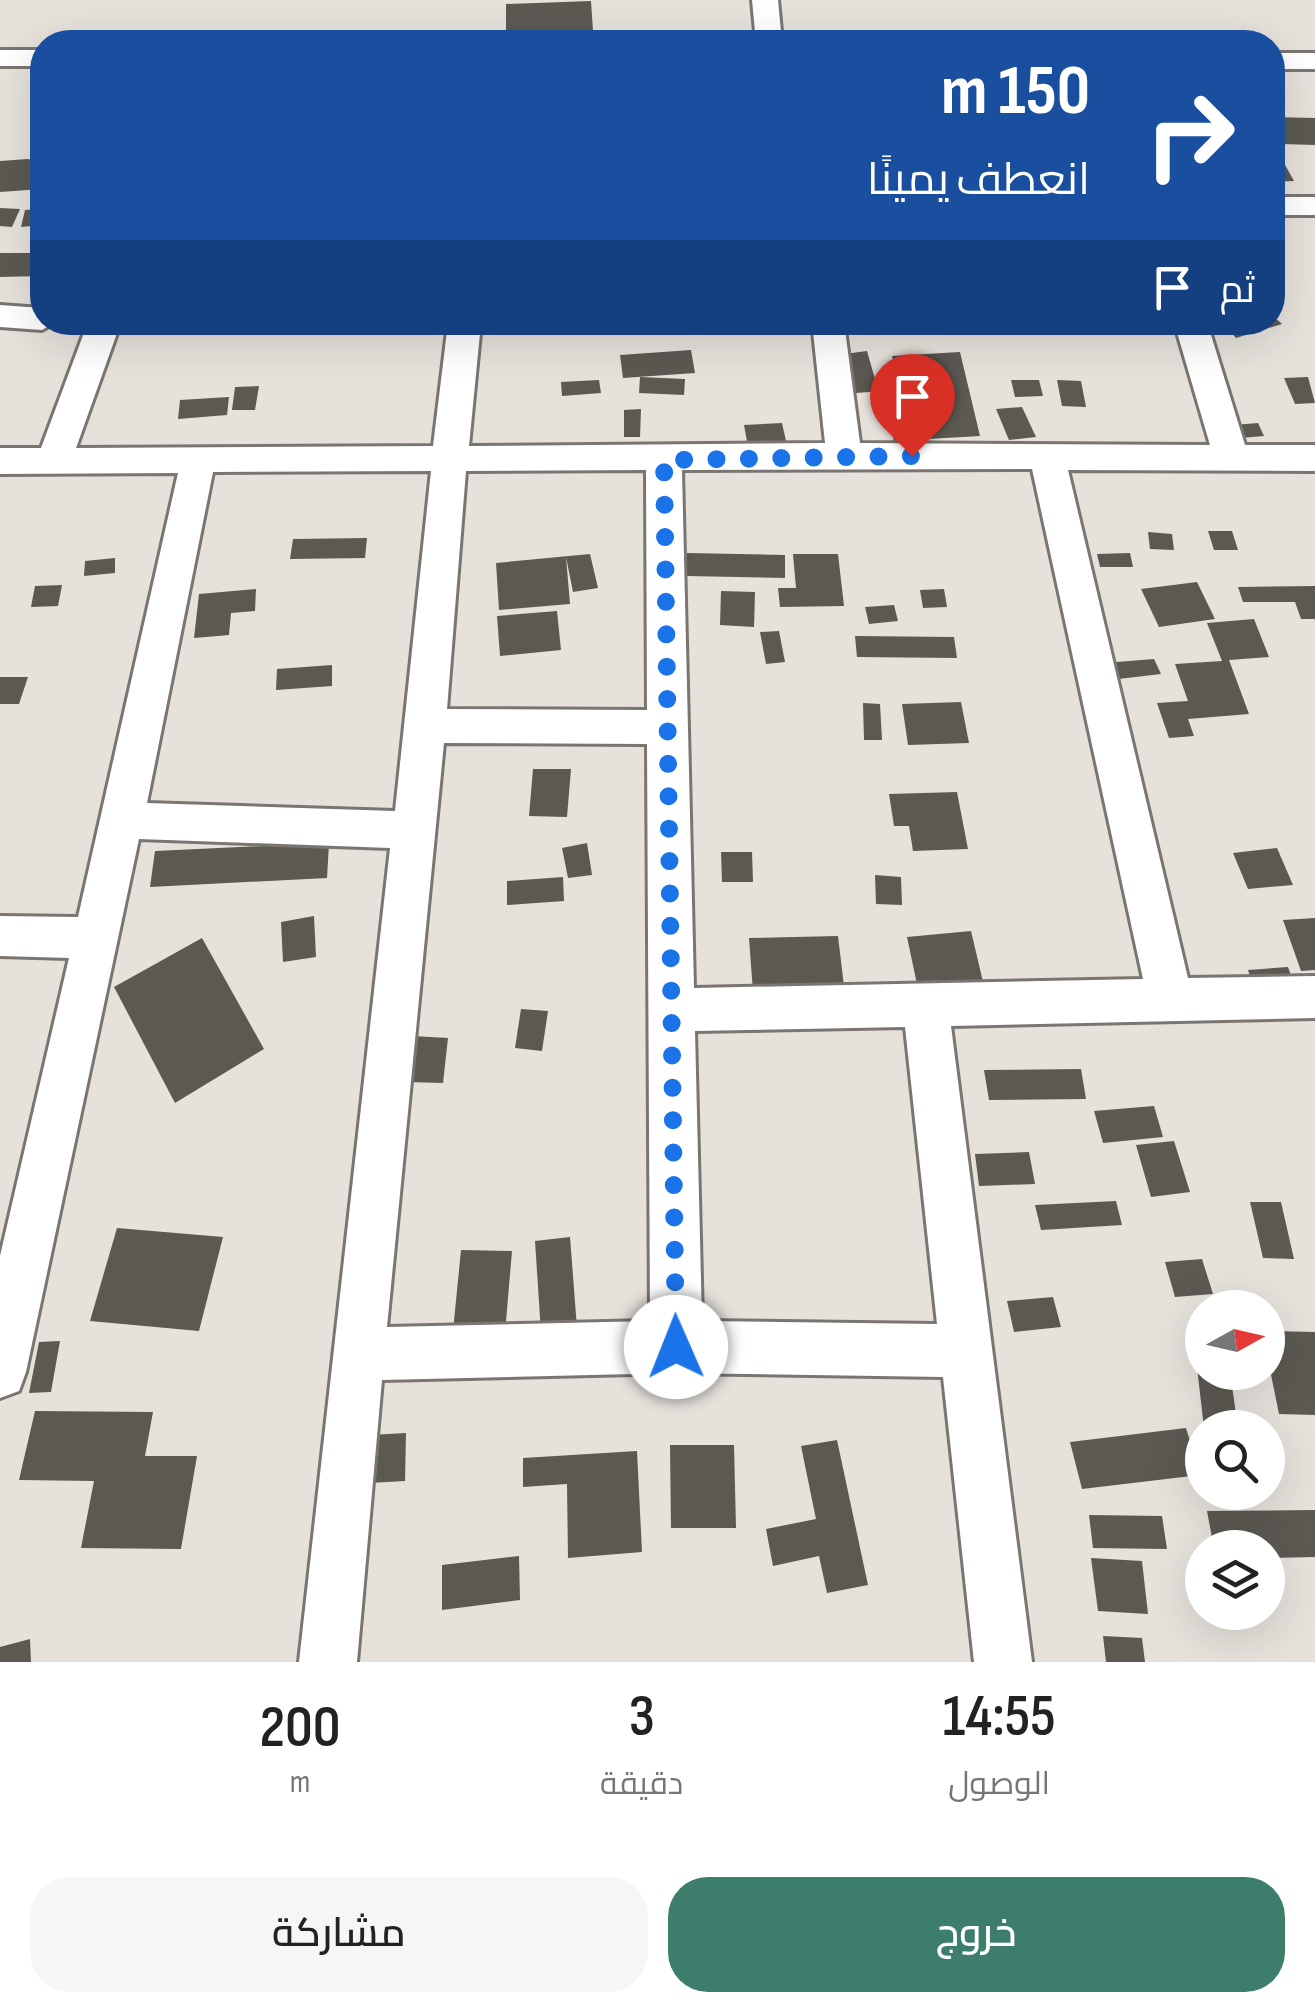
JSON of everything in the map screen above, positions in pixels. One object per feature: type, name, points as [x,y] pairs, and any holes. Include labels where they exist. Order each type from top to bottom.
[{"type":"street","points":[[764,0],[768,30]]},
{"type":"street","points":[[0,58],[30,58]]},
{"type":"street","points":[[1285,61],[1315,61]]},
{"type":"street","points":[[1285,206],[1315,206]]},
{"type":"street","points":[[0,316],[30,317]]},
{"type":"street","points":[[54,460],[100,335]]},
{"type":"street","points":[[328,1662],[356,1354],[426,726],[446,458],[463,335]]},
{"type":"street","points":[[830,335],[844,456]]},
{"type":"street","points":[[1194,335],[1231,458]]},
{"type":"street","points":[[0,462],[844,456],[1315,458]]},
{"type":"street","points":[[1047,457],[1170,998]]},
{"type":"street","points":[[664,460],[676,1347]]},
{"type":"street","points":[[0,1372],[94,938],[124,820],[198,461]]},
{"type":"street","points":[[426,726],[669,727]]},
{"type":"street","points":[[124,820],[412,830]]},
{"type":"street","points":[[0,936],[94,938]]},
{"type":"street","points":[[672,1010],[1315,997]]},
{"type":"street","points":[[924,1002],[1003,1662]]},
{"type":"street","points":[[356,1354],[676,1347],[965,1351]]},
{"type":"building","points":[[591,1],[593,30],[506,30],[506,4]]},
{"type":"building","points":[[1285,117],[1315,118],[1315,145],[1285,144]]},
{"type":"building","points":[[30,159],[30,190],[0,192],[0,161]]},
{"type":"building","points":[[1285,165],[1294,181],[1285,181]]},
{"type":"building","points":[[0,208],[20,209],[12,227],[0,226]]},
{"type":"building","points":[[25,210],[30,210],[30,226],[21,227]]},
{"type":"building","points":[[0,253],[30,253],[30,276],[0,277]]},
{"type":"building","points":[[691,350],[695,373],[623,378],[620,355]]},
{"type":"building","points":[[867,351],[875,379],[893,378],[896,390],[856,393],[844,354]]},
{"type":"building","points":[[960,352],[980,436],[894,441],[882,395],[902,394],[892,356]]},
{"type":"building","points":[[640,377],[685,379],[684,395],[639,393]]},
{"type":"building","points":[[1308,377],[1315,403],[1295,404],[1284,378]]},
{"type":"building","points":[[599,380],[601,393],[562,396],[561,382]]},
{"type":"building","points":[[1011,380],[1039,380],[1043,396],[1015,397]]},
{"type":"building","points":[[1057,380],[1081,381],[1086,407],[1062,406]]},
{"type":"building","points":[[259,386],[255,410],[232,410],[235,387]]},
{"type":"building","points":[[229,397],[227,415],[178,419],[180,400]]},
{"type":"building","points":[[1022,407],[1036,437],[1009,440],[996,409]]},
{"type":"building","points":[[641,409],[640,437],[624,437],[624,410]]},
{"type":"building","points":[[782,423],[788,450],[749,453],[744,425]]},
{"type":"building","points":[[1258,423],[1264,436],[1241,438],[1234,425]]},
{"type":"building","points":[[1208,531],[1232,531],[1238,550],[1214,550]]},
{"type":"building","points":[[1148,532],[1172,534],[1174,550],[1150,549]]},
{"type":"building","points":[[367,538],[365,558],[290,559],[293,539]]},
{"type":"building","points":[[687,553],[785,555],[785,578],[687,576]]},
{"type":"building","points":[[1130,553],[1133,567],[1100,567],[1097,554]]},
{"type":"building","points":[[590,554],[598,588],[573,592],[566,557],[570,604],[499,610],[496,563]]},
{"type":"building","points":[[793,554],[838,554],[844,606],[780,607],[778,588],[796,588]]},
{"type":"building","points":[[115,558],[115,573],[84,576],[85,561]]},
{"type":"building","points":[[1197,582],[1215,619],[1159,627],[1141,589]]},
{"type":"building","points":[[62,585],[58,606],[31,607],[35,586]]},
{"type":"building","points":[[1315,586],[1315,619],[1301,619],[1295,602],[1243,602],[1238,587]]},
{"type":"building","points":[[256,589],[255,611],[231,613],[229,635],[194,638],[199,594]]},
{"type":"building","points":[[944,589],[947,607],[923,608],[920,590]]},
{"type":"building","points":[[721,591],[755,592],[754,627],[720,625]]},
{"type":"building","points":[[894,605],[898,621],[869,624],[865,607]]},
{"type":"building","points":[[557,611],[561,650],[500,656],[497,616]]},
{"type":"building","points":[[1254,619],[1269,657],[1229,660],[1249,714],[1188,719],[1194,736],[1169,738],[1157,703],[1188,701],[1175,664],[1222,661],[1207,623]]},
{"type":"building","points":[[779,631],[785,662],[766,664],[760,632]]},
{"type":"building","points":[[855,636],[954,637],[957,658],[857,657]]},
{"type":"building","points":[[1154,659],[1161,674],[1110,680],[1104,663]]},
{"type":"building","points":[[332,665],[332,686],[276,690],[277,669]]},
{"type":"building","points":[[0,677],[28,677],[19,704],[0,704]]},
{"type":"building","points":[[961,702],[969,743],[908,745],[902,704]]},
{"type":"building","points":[[863,703],[880,704],[882,740],[864,740]]},
{"type":"building","points":[[533,769],[571,769],[567,817],[529,816]]},
{"type":"building","points":[[957,792],[968,849],[913,851],[909,826],[894,826],[889,794]]},
{"type":"building","points":[[329,843],[327,878],[150,887],[155,851]]},
{"type":"building","points":[[587,843],[592,875],[568,878],[562,848]]},
{"type":"building","points":[[1277,848],[1293,885],[1248,889],[1233,853]]},
{"type":"building","points":[[721,852],[752,852],[753,882],[722,882]]},
{"type":"building","points":[[875,875],[901,877],[902,905],[876,904]]},
{"type":"building","points":[[563,877],[564,901],[507,905],[507,881]]},
{"type":"building","points":[[314,916],[316,957],[283,962],[281,922]]},
{"type":"building","points":[[1315,918],[1315,970],[1301,971],[1283,920]]},
{"type":"building","points":[[971,931],[988,1003],[922,1008],[907,937]]},
{"type":"building","points":[[838,936],[846,1003],[754,1006],[749,938]]},
{"type":"building","points":[[202,938],[264,1049],[175,1103],[114,987]]},
{"type":"building","points":[[1288,967],[1299,998],[1258,1002],[1248,970]]},
{"type":"building","points":[[521,1009],[548,1011],[542,1051],[515,1048]]},
{"type":"building","points":[[413,1036],[448,1038],[443,1083],[406,1082]]},
{"type":"building","points":[[1081,1069],[1086,1099],[989,1100],[984,1070]]},
{"type":"building","points":[[1154,1106],[1163,1137],[1103,1143],[1094,1111]]},
{"type":"building","points":[[1174,1141],[1190,1192],[1151,1197],[1136,1145]]},
{"type":"building","points":[[1029,1152],[1035,1184],[979,1186],[975,1154]]},
{"type":"building","points":[[1116,1201],[1122,1225],[1041,1230],[1035,1205]]},
{"type":"building","points":[[1250,1202],[1281,1202],[1294,1259],[1263,1258]]},
{"type":"building","points":[[117,1228],[223,1237],[199,1331],[90,1321]]},
{"type":"building","points":[[570,1237],[577,1328],[541,1333],[535,1241]]},
{"type":"building","points":[[461,1250],[512,1251],[505,1333],[453,1331]]},
{"type":"building","points":[[1202,1259],[1212,1290],[1185,1290],[1185,1296],[1175,1297],[1165,1262]]},
{"type":"building","points":[[1053,1297],[1061,1327],[1014,1332],[1007,1301]]},
{"type":"building","points":[[1285,1331],[1315,1332],[1315,1415],[1285,1414],[1285,1410],[1278,1410],[1274,1390],[1285,1390]]},
{"type":"building","points":[[60,1341],[51,1392],[29,1393],[39,1342]]},
{"type":"building","points":[[1200,1390],[1233,1390],[1235,1410],[1202,1410]]},
{"type":"building","points":[[35,1411],[153,1412],[145,1456],[197,1456],[181,1549],[81,1548],[94,1481],[19,1480]]},
{"type":"building","points":[[1185,1428],[1185,1477],[1082,1489],[1070,1442]]},
{"type":"building","points":[[406,1433],[405,1481],[369,1483],[370,1435]]},
{"type":"building","points":[[837,1440],[868,1585],[827,1593],[819,1556],[773,1566],[766,1529],[816,1519],[801,1446]]},
{"type":"building","points":[[670,1445],[734,1445],[736,1528],[671,1528]]},
{"type":"building","points":[[637,1451],[642,1552],[568,1558],[567,1484],[523,1487],[523,1458]]},
{"type":"building","points":[[1315,1510],[1315,1557],[1285,1558],[1285,1530],[1211,1530],[1207,1511]]},
{"type":"building","points":[[1089,1515],[1162,1516],[1167,1549],[1093,1548]]},
{"type":"building","points":[[519,1556],[520,1600],[442,1610],[442,1565]]},
{"type":"building","points":[[1091,1558],[1142,1561],[1148,1614],[1098,1611]]},
{"type":"building","points":[[1103,1636],[1142,1638],[1145,1662],[1106,1662]]},
{"type":"building","points":[[30,1639],[31,1662],[0,1662],[0,1647]]},
{"type":"route","points":[[676,1347],[664,460],[912,456]]}]
